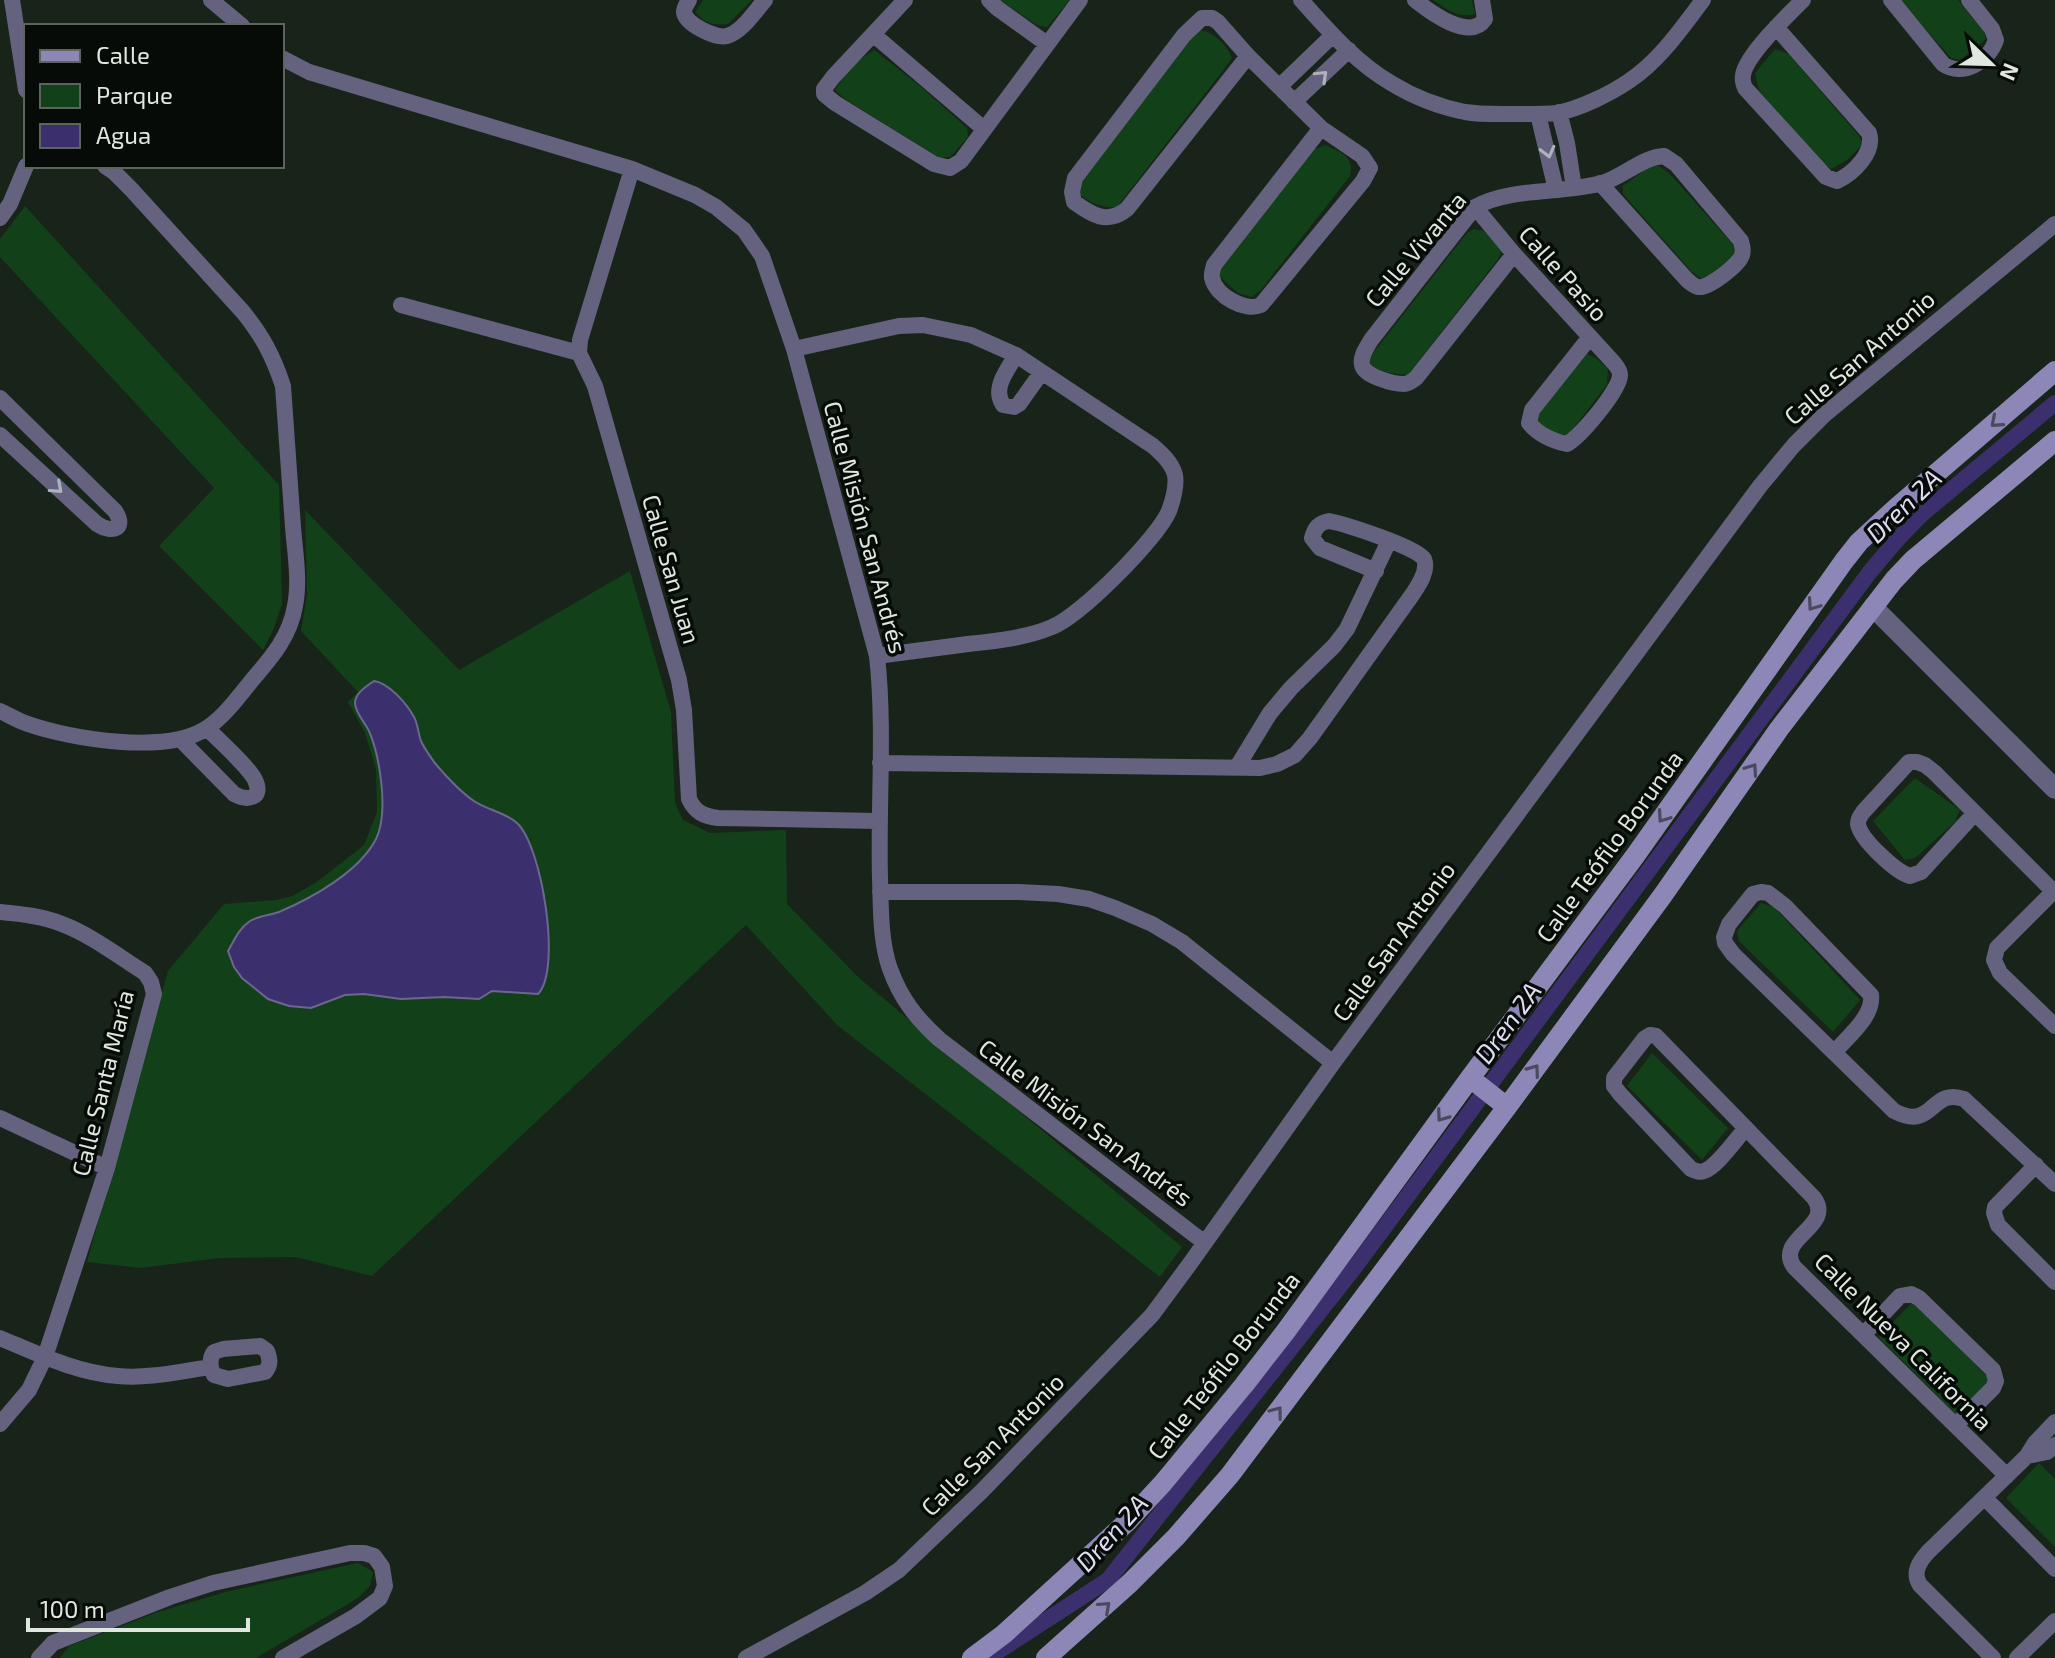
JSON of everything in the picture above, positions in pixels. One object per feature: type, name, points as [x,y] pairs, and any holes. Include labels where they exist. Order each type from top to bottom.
[{"type":"main road","name":"Calle Teófilo Borunda","points":[[1046,1658],[1130,1583],[1221,1486],[1486,1091],[1635,856],[1859,542],[2055,371]]},
{"type":"main road","name":"Calle Teófilo Borunda","points":[[972,1658],[1004,1634],[1096,1552],[1163,1483],[1486,1091],[1663,895],[1779,729],[1894,580],[1913,560],[2055,441]]},
{"type":"street","points":[[12,0],[24,77]]},
{"type":"street","points":[[211,0],[240,24]]},
{"type":"street","points":[[689,0],[684,14],[688,20],[722,37],[738,30],[765,0]]},
{"type":"street","points":[[905,0],[828,83],[824,94],[934,164],[950,168],[961,161],[1080,0]]},
{"type":"street","points":[[989,0],[1047,44]]},
{"type":"street","points":[[1301,0],[1333,35],[1389,83],[1465,112],[1538,114],[1559,112],[1601,97],[1629,81],[1669,45],[1703,0]]},
{"type":"street","points":[[1415,0],[1459,26],[1473,29],[1485,19],[1482,0]]},
{"type":"street","points":[[1776,27],[1869,133],[1869,153],[1837,181],[1826,177],[1745,88],[1743,75],[1750,60],[1776,27],[1803,0]]},
{"type":"street","points":[[1891,0],[1943,64],[1961,70],[1969,69],[1989,53],[1996,40],[1992,29],[1969,0]]},
{"type":"street","points":[[1248,56],[1127,209],[1117,217],[1107,218],[1074,202],[1072,192],[1075,178],[1194,24],[1202,18],[1212,18],[1321,128],[1362,156],[1370,168],[1261,305],[1252,309],[1242,306],[1216,287],[1211,276],[1214,265],[1321,128]]},
{"type":"street","points":[[874,35],[984,129]]},
{"type":"street","points":[[1279,87],[1333,35]]},
{"type":"street","points":[[1294,102],[1349,50]]},
{"type":"street","name":"Calle Misión San Andrés","points":[[284,59],[309,72],[632,169],[695,195],[716,207],[744,230],[762,256],[794,349],[877,656],[878,821],[884,947],[902,998],[917,1019],[939,1039],[1205,1243]]},
{"type":"street","points":[[1559,112],[1574,188]]},
{"type":"street","points":[[1538,114],[1556,190]]},
{"type":"street","name":"Calle Vivanta","points":[[1514,254],[1422,372],[1410,382],[1404,384],[1369,374],[1361,364],[1371,340],[1475,207],[1495,199],[1600,183],[1650,159],[1664,156],[1676,164],[1741,241],[1742,255],[1738,263],[1707,286],[1695,286],[1600,183]]},
{"type":"street","points":[[0,218],[10,204],[25,168]]},
{"type":"street","points":[[0,711],[27,724],[120,742],[181,740],[207,728],[226,711],[275,653],[288,630],[296,604],[283,386],[274,358],[243,312],[131,189],[108,168]]},
{"type":"street","points":[[401,305],[579,353],[584,324],[632,169]]},
{"type":"street","name":"Calle Pasio","points":[[1475,207],[1514,254],[1590,337],[1619,370],[1616,389],[1579,436],[1567,444],[1554,441],[1529,423],[1532,410],[1590,337]]},
{"type":"street","name":"Calle San Antonio","points":[[746,1658],[865,1593],[899,1570],[992,1481],[1152,1315],[1333,1063],[1760,486],[1794,445],[1833,406],[2055,224]]},
{"type":"street","points":[[794,349],[899,326],[923,325],[971,335],[1016,355],[1153,446],[1170,464],[1175,475],[1175,493],[1168,513],[1155,532],[1101,591],[1075,614],[1054,626],[999,641],[877,656]]},
{"type":"street","name":"Calle San Juan","points":[[579,353],[595,386],[679,680],[684,710],[689,799],[694,810],[718,818],[878,821]]},
{"type":"street","points":[[1016,355],[997,390],[1003,405],[1014,407],[1019,404],[1041,373]]},
{"type":"street","points":[[0,398],[115,511],[119,525],[109,530],[97,524],[0,435]]},
{"type":"street","points":[[23,457],[40,437]]},
{"type":"street","points":[[880,763],[1260,768],[1277,764],[1295,755],[1329,715],[1412,595],[1425,569],[1425,561],[1417,552],[1389,541],[1329,521],[1321,522],[1315,529],[1312,538],[1320,548],[1376,571]]},
{"type":"street","points":[[1237,767],[1277,705],[1347,629],[1389,541]]},
{"type":"street","points":[[1873,607],[2055,789]]},
{"type":"street","points":[[181,740],[234,794],[247,799],[253,797],[258,788],[253,776],[207,728]]},
{"type":"street","points":[[1975,813],[1921,872],[1910,876],[1896,868],[1865,839],[1858,820],[1909,762],[1917,762],[1925,765],[1975,813],[2054,892],[1997,948],[1994,960],[2000,973],[2055,1026]]},
{"type":"street","points":[[880,892],[1058,894],[1089,899],[1115,908],[1152,924],[1182,942],[1333,1063]]},
{"type":"street","points":[[1835,1052],[1868,1013],[1871,995],[1785,906],[1768,893],[1753,894],[1725,930],[1725,943],[1894,1111],[1914,1118],[1945,1097],[1960,1097],[1969,1101],[2055,1184]]},
{"type":"street","name":"Calle Santa María","points":[[0,912],[64,924],[145,973],[154,994],[107,1168],[45,1357],[29,1390],[0,1424]]},
{"type":"street","points":[[1656,1036],[1746,1128],[1712,1166],[1698,1172],[1691,1169],[1620,1094],[1614,1086],[1614,1078],[1645,1038],[1656,1036]]},
{"type":"street","points":[[0,1118],[107,1168]]},
{"type":"street","name":"Calle Nueva California","points":[[1746,1128],[1819,1204],[1820,1212],[1815,1222],[1791,1247],[1790,1262],[2007,1476]]},
{"type":"street","points":[[2036,1165],[1995,1207],[1994,1213],[1998,1225],[2055,1282]]},
{"type":"street","points":[[1864,1334],[1900,1296],[1914,1295],[1993,1370],[1996,1381],[1993,1388],[1956,1425]]},
{"type":"street","points":[[0,1338],[45,1357],[120,1376],[211,1367]]},
{"type":"street","points":[[1993,1658],[1927,1593],[1916,1579],[1917,1568],[1921,1560],[2007,1476],[2044,1451],[2055,1422]]},
{"type":"street","points":[[1985,1498],[2055,1569]]},
{"type":"street","points":[[39,1658],[53,1643],[213,1583],[350,1553],[374,1556],[382,1567],[385,1586],[380,1598],[356,1616],[283,1658]]},
{"type":"street","points":[[2017,1658],[2055,1621]]},
{"type":"green space","points":[[703,0],[752,0],[728,24],[714,24],[695,12]]},
{"type":"green space","points":[[1000,0],[1070,0],[1047,27],[1037,25]]},
{"type":"green space","points":[[1433,0],[1472,0],[1475,14],[1458,14]]},
{"type":"green space","points":[[1899,0],[1958,0],[1984,32],[1986,39],[1960,60],[1951,58]]},
{"type":"green space","points":[[1202,30],[1220,41],[1230,53],[1232,58],[1225,68],[1117,207],[1101,206],[1082,197],[1078,193],[1078,184],[1192,36]]},
{"type":"green space","points":[[1775,49],[1789,54],[1863,144],[1847,160],[1831,169],[1759,91],[1755,73]]},
{"type":"green space","points":[[874,50],[967,128],[968,137],[950,157],[938,157],[835,90],[852,67]]},
{"type":"green space","points":[[1325,145],[1348,159],[1350,176],[1260,291],[1251,297],[1238,293],[1219,276],[1221,263],[1313,150]]},
{"type":"green space","points":[[1650,166],[1659,166],[1670,174],[1736,248],[1735,259],[1703,280],[1692,272],[1623,194],[1623,186]]},
{"type":"green space","points":[[25,206],[279,485],[282,604],[263,650],[159,546],[214,488],[0,257],[0,239]]},
{"type":"green space","points":[[1474,229],[1485,231],[1502,251],[1498,259],[1408,375],[1369,366],[1369,358],[1467,233]]},
{"type":"green space","points":[[1587,354],[1608,369],[1607,385],[1568,435],[1550,434],[1536,419]]},
{"type":"green space","points":[[305,510],[459,670],[630,571],[671,712],[675,803],[683,820],[710,833],[786,830],[787,904],[859,978],[1182,1247],[1160,1277],[837,1025],[746,925],[372,1276],[296,1257],[219,1258],[141,1268],[87,1262],[168,971],[224,904],[276,900],[292,896],[317,882],[364,845],[377,812],[376,769],[365,733],[348,702],[358,692],[301,631],[307,595]]},
{"type":"green space","points":[[1915,778],[1960,810],[1955,822],[1915,858],[1905,860],[1873,821]]},
{"type":"green space","points":[[1761,903],[1774,907],[1860,1000],[1833,1032],[1739,941],[1737,931]]},
{"type":"green space","points":[[1652,1053],[1728,1128],[1702,1160],[1627,1086]]},
{"type":"green space","points":[[1913,1302],[1990,1379],[1957,1415],[1878,1337]]},
{"type":"green space","points":[[2039,1463],[2055,1479],[2055,1547],[2006,1498]]},
{"type":"green space","points":[[358,1563],[373,1572],[370,1586],[358,1598],[256,1658],[60,1658],[69,1646],[158,1612],[229,1591]]},
{"type":"water","points":[[374,681],[391,690],[407,706],[424,746],[452,783],[474,801],[512,819],[526,836],[541,881],[546,908],[548,960],[545,981],[538,994],[492,991],[479,999],[345,995],[311,1008],[289,1006],[268,999],[242,978],[234,967],[228,951],[246,924],[292,906],[334,883],[358,862],[376,839],[382,815],[377,755],[369,731],[355,706],[359,693]]},
{"type":"waterway","name":"Dren 2A","points":[[988,1658],[1108,1580],[1355,1267],[1869,573],[1921,515],[2055,403]]}]
